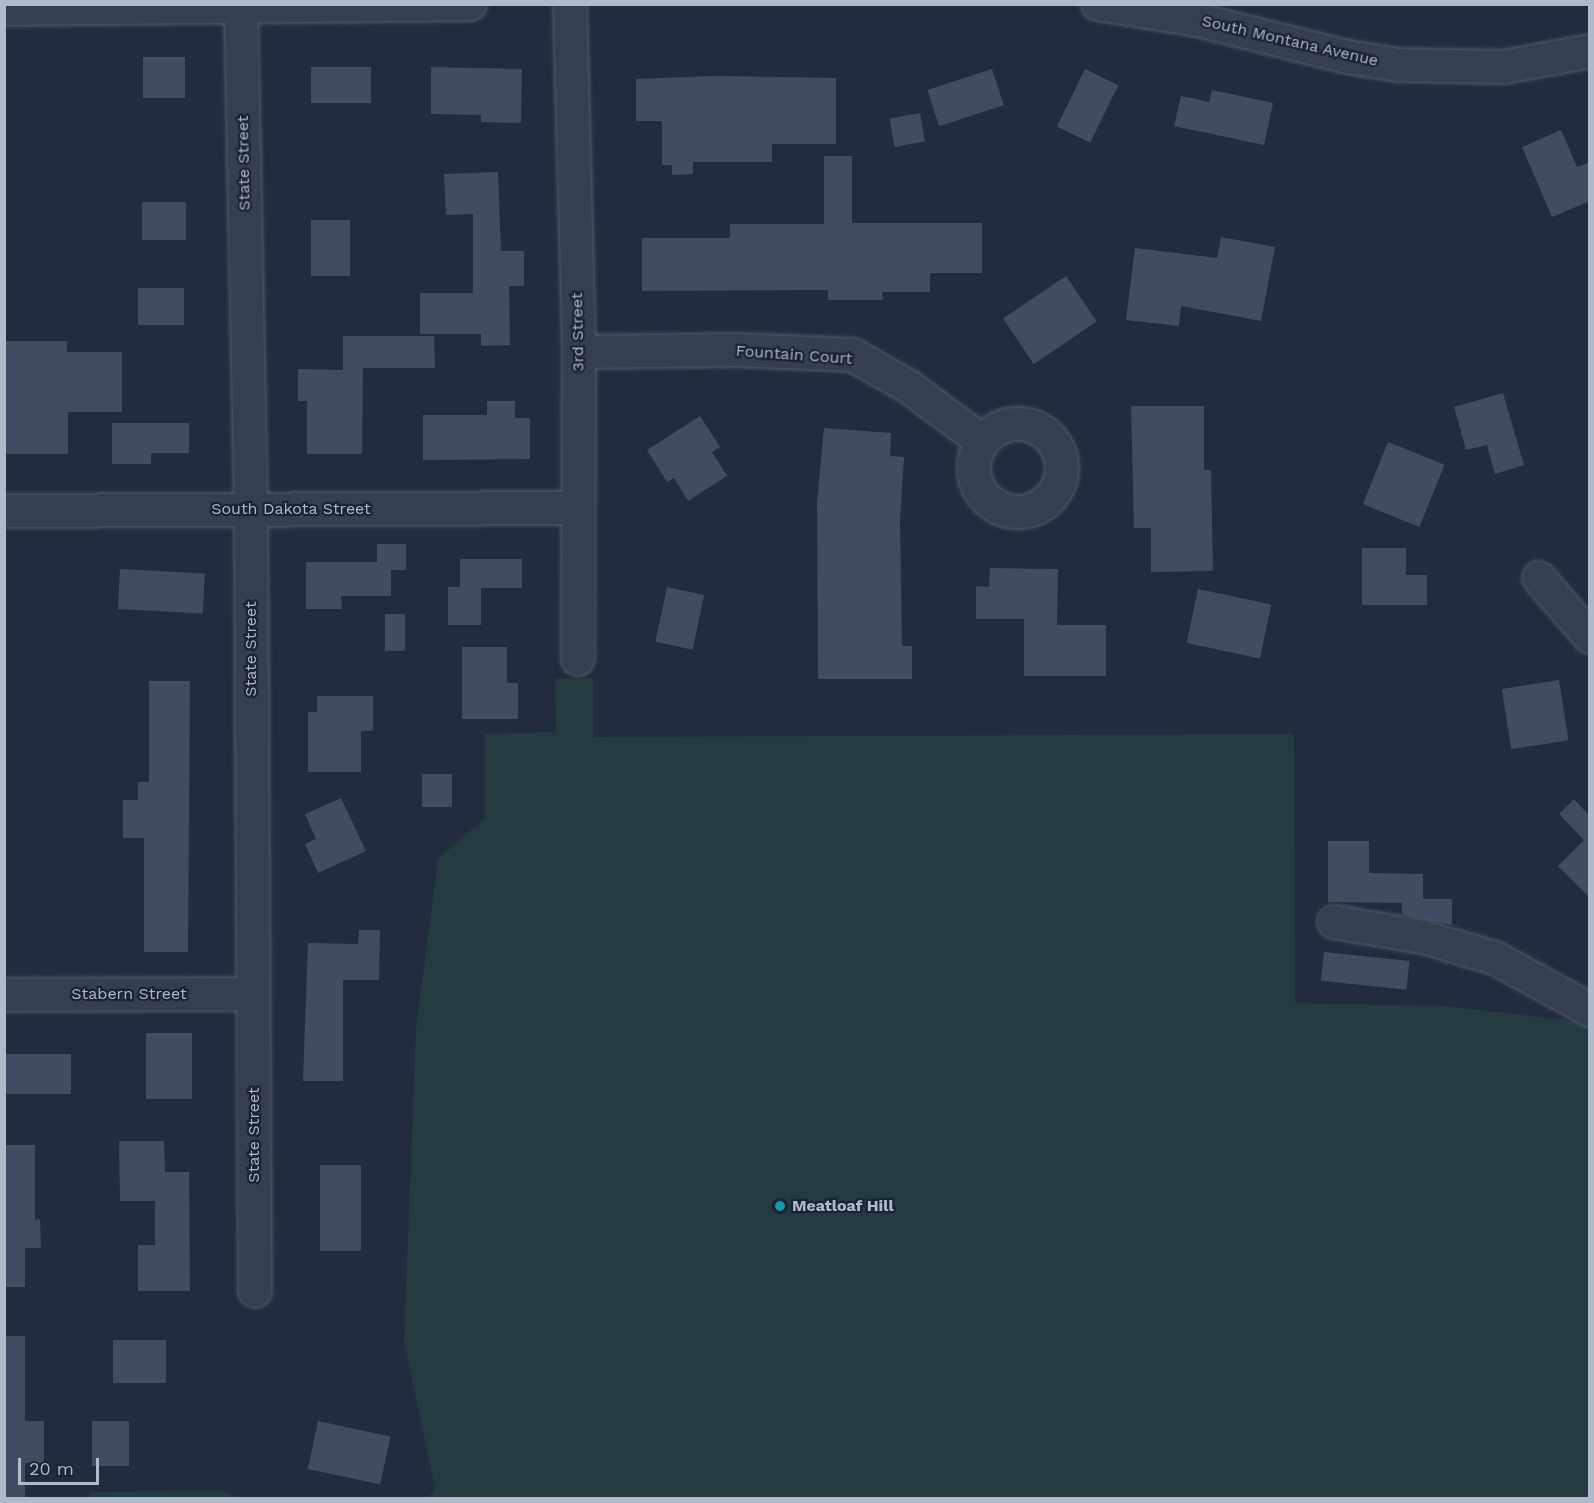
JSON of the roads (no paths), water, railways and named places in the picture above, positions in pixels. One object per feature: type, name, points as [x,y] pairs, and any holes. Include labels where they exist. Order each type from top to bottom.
[{"type":"street","points":[[4,9],[470,4]]},
{"type":"street","name":"3rd Street","points":[[570,4],[579,352],[578,659]]},
{"type":"street","name":"South Montana Avenue","points":[[1098,4],[1198,20],[1347,57],[1398,65],[1504,67],[1590,51]]},
{"type":"street","name":"State Street","points":[[241,7],[251,510],[255,1291]]},
{"type":"street","name":"Fountain Court","points":[[579,352],[737,350],[853,355],[909,387],[983,442]]},
{"type":"street","name":"South Dakota Street","points":[[4,511],[577,508]]},
{"type":"street","points":[[1539,578],[1590,637]]},
{"type":"street","points":[[1334,922],[1422,937],[1495,958],[1590,1010]]},
{"type":"street","name":"Stabern Street","points":[[4,995],[253,994]]},
{"type":"place","name":"Meatloaf Hill","points":[[780,1206]]}]
